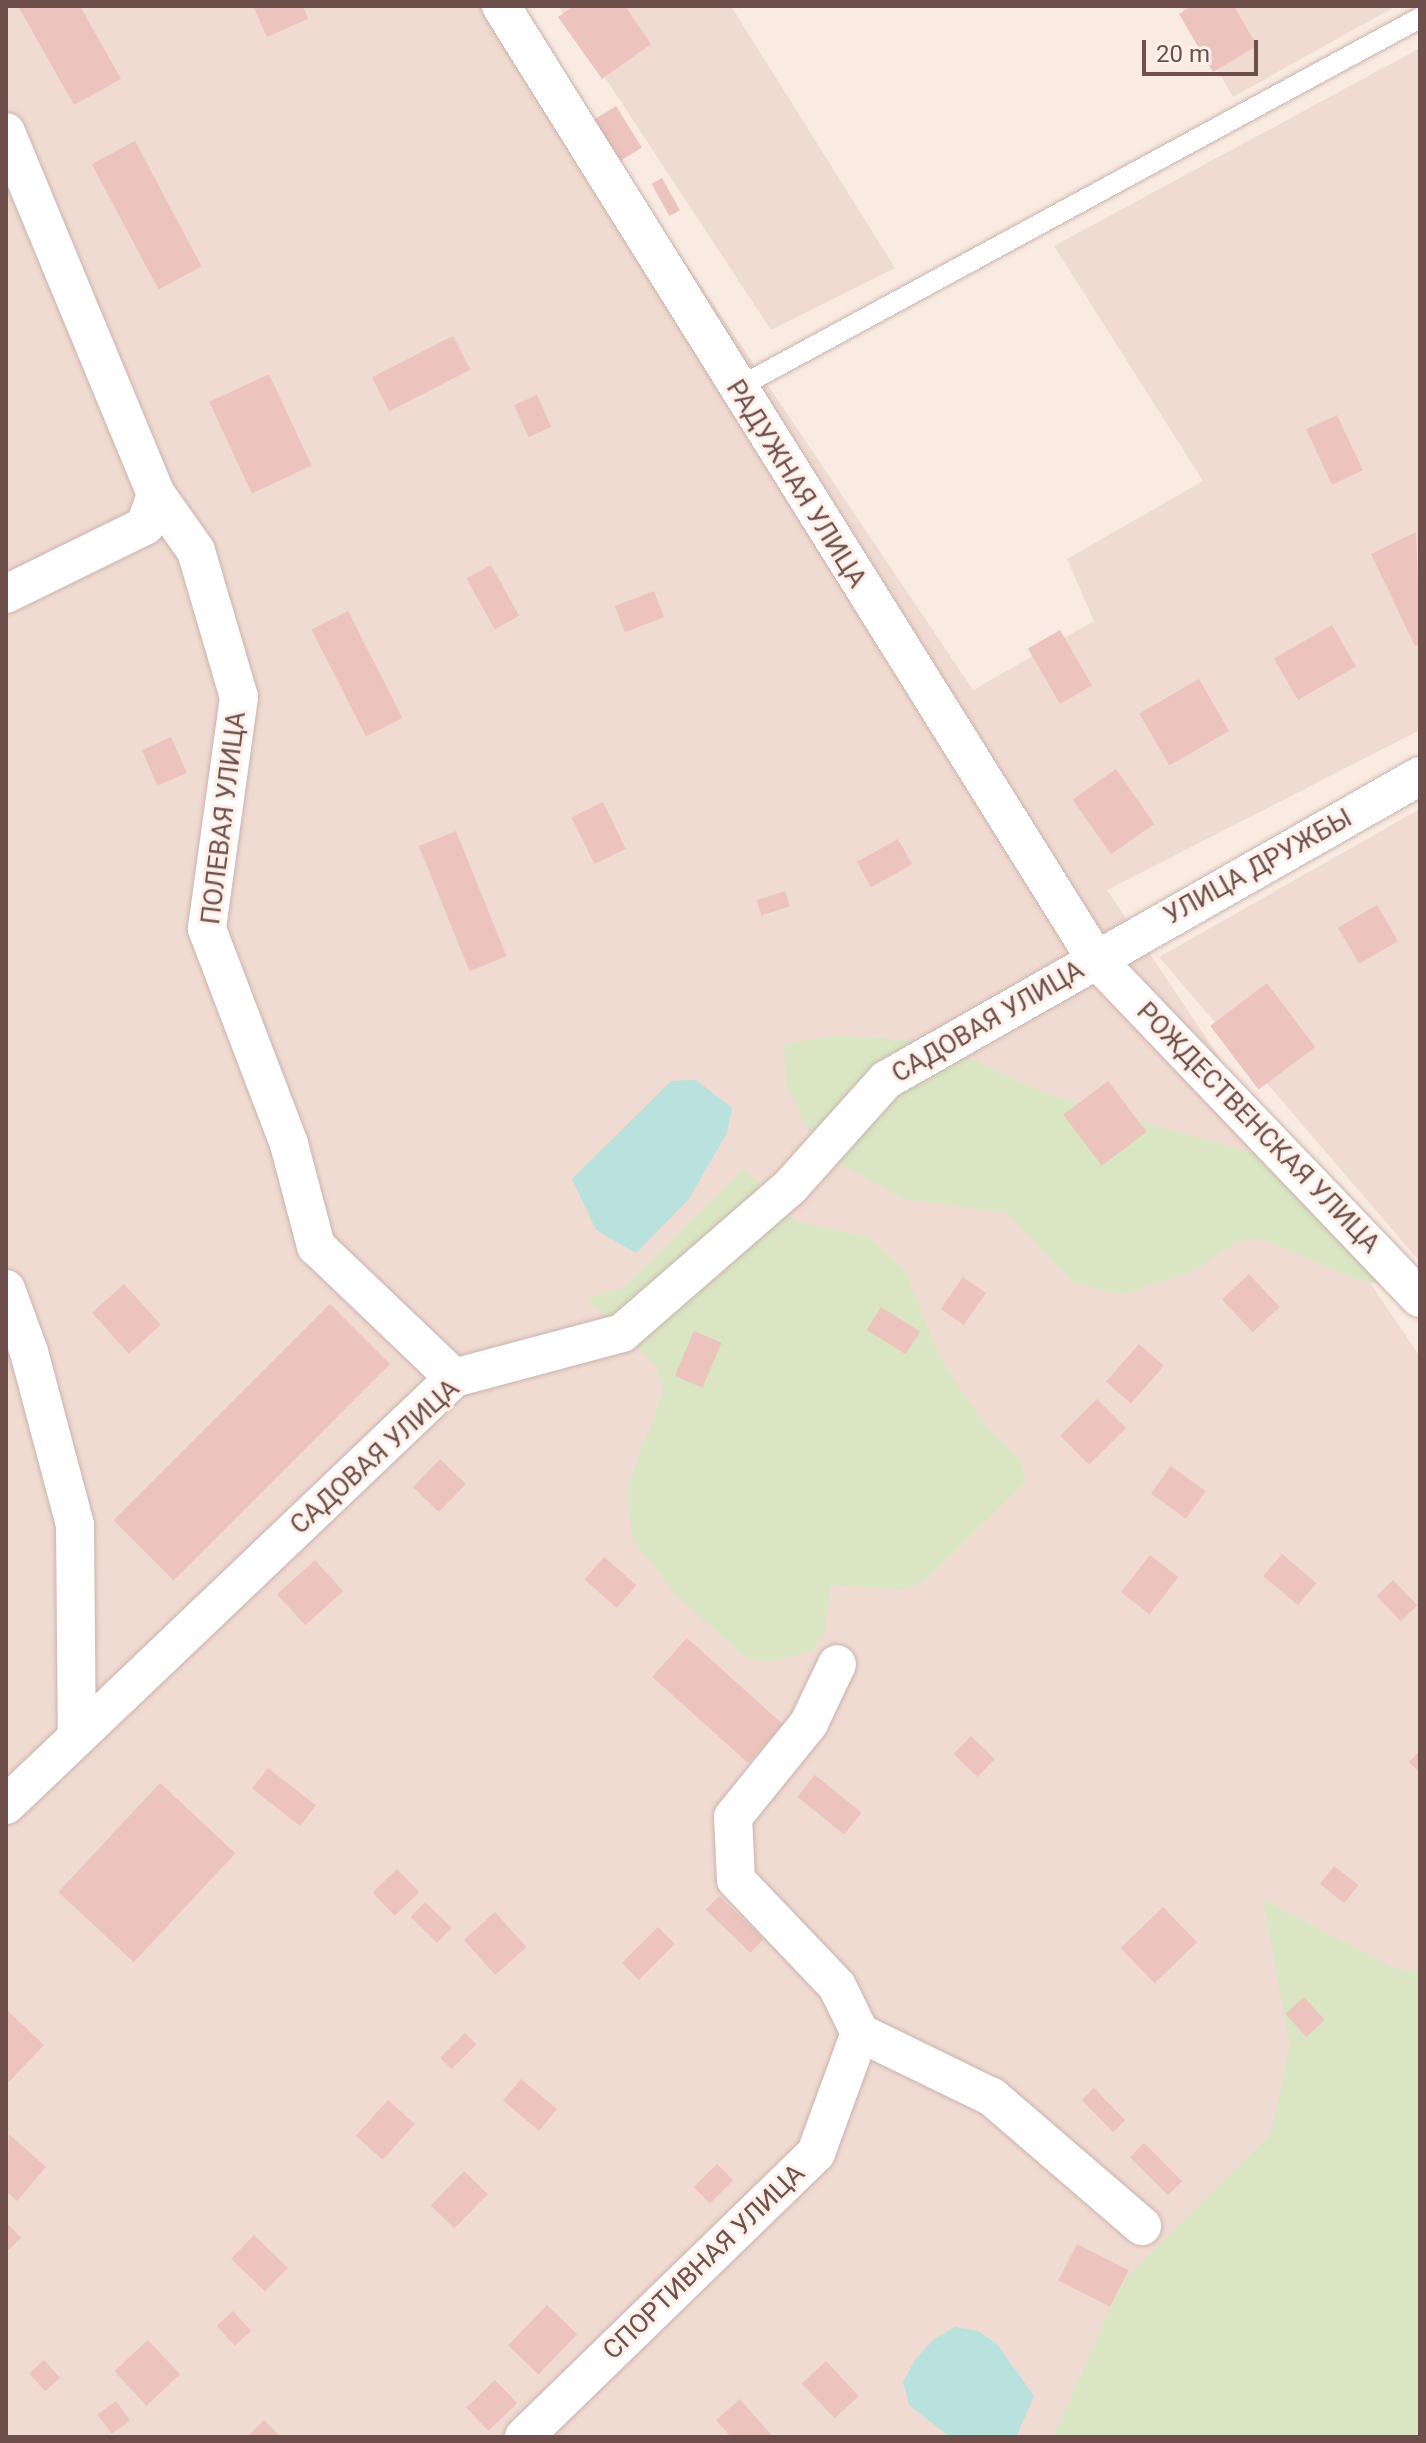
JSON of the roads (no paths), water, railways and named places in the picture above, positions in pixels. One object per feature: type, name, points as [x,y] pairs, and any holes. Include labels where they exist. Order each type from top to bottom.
[{"type":"street","name":"РАДУЖНАЯ УЛИЦА","points":[[501,6],[1095,958]]},
{"type":"street","name":"ПОЛЕВАЯ УЛИЦА","points":[[6,132],[156,494],[196,551],[239,697],[207,929],[289,1144],[316,1246],[454,1378]]},
{"type":"street","points":[[6,594],[145,526],[156,494]]},
{"type":"street","name":"УЛИЦА ДРУЖБЫ","points":[[1095,958],[1420,776]]},
{"type":"street","name":"РОЖДЕСТВЕНСКАЯ УЛИЦА","points":[[1095,958],[1420,1298]]},
{"type":"street","name":"САДОВАЯ УЛИЦА","points":[[6,1805],[454,1378],[622,1333],[790,1187],[886,1080],[1095,958]]},
{"type":"street","points":[[6,1289],[29,1352],[75,1525],[77,1737]]},
{"type":"street","points":[[837,1664],[809,1723],[733,1817],[736,1880],[837,1986],[860,2033],[992,2097],[1142,2226]]},
{"type":"street","name":"СПОРТИВНАЯ УЛИЦА","points":[[524,2437],[816,2153],[860,2033]]},
{"type":"lane","points":[[737,388],[1420,18]]},
{"type":"water","points":[[696,1080],[732,1108],[727,1133],[688,1200],[636,1253],[596,1230],[572,1179],[671,1081]]},
{"type":"water","points":[[955,2327],[978,2331],[997,2344],[1034,2396],[1016,2437],[950,2437],[909,2405],[903,2382],[915,2360],[934,2339]]}]
